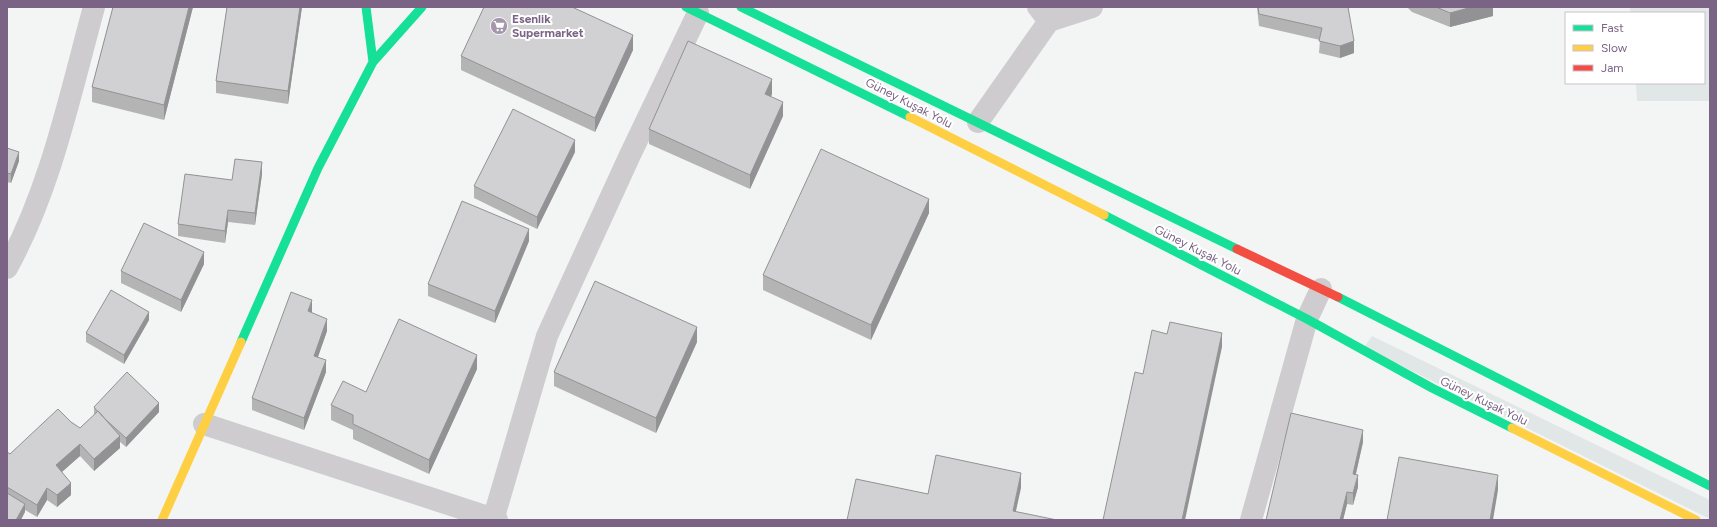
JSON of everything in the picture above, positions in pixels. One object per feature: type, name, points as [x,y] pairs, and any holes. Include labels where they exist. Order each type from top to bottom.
[{"type":"main road","points":[[366,7],[373,62]]},
{"type":"main road","points":[[162,520],[318,168],[373,62],[422,7]]},
{"type":"main road","name":"Güney Kuşak Yolu","points":[[742,7],[1321,290],[1710,486]]},
{"type":"main road","name":"Güney Kuşak Yolu","points":[[692,10],[881,102],[1307,318],[1432,388],[1696,520]]},
{"type":"main road","points":[[373,62],[377,23]]},
{"type":"street","points":[[7,268],[22,240],[52,158],[94,7]]},
{"type":"street","points":[[978,122],[1044,14],[1092,7]]},
{"type":"street","points":[[204,424],[494,519],[547,336],[630,155],[692,10]]},
{"type":"street","points":[[1251,520],[1307,318],[1321,290]]},
{"type":"shaded area","points":[[1630,7],[1710,7],[1710,101],[1637,101],[1636,84],[1705,84],[1705,12],[1630,12]]},
{"type":"shaded area","points":[[1372,336],[1710,500],[1710,519],[1364,347]]},
{"type":"building","points":[[113,7],[189,7],[164,105],[92,87]]},
{"type":"building","points":[[227,7],[300,7],[288,91],[216,81]]},
{"type":"building","points":[[484,7],[572,7],[633,35],[595,118],[461,56]]},
{"type":"building","points":[[1258,7],[1348,7],[1354,41],[1340,46],[1319,41],[1322,28],[1259,14]]},
{"type":"building","points":[[1436,7],[1472,7],[1450,13]]},
{"type":"building","points":[[688,41],[772,79],[765,94],[783,102],[750,175],[649,129]]},
{"type":"building","points":[[513,109],[575,140],[537,217],[474,186]]},
{"type":"building","points":[[7,148],[19,152],[11,174],[7,173]]},
{"type":"building","points":[[821,149],[929,199],[871,325],[763,275]]},
{"type":"building","points":[[235,159],[262,162],[255,213],[228,210],[225,231],[178,224],[185,174],[232,180]]},
{"type":"building","points":[[462,201],[529,229],[495,311],[428,284]]},
{"type":"building","points":[[144,223],[204,252],[181,300],[121,271]]},
{"type":"building","points":[[595,281],[697,327],[656,418],[554,372]]},
{"type":"building","points":[[111,290],[149,312],[124,355],[86,333]]},
{"type":"building","points":[[291,292],[312,300],[308,311],[327,319],[314,356],[326,360],[304,418],[252,398]]},
{"type":"building","points":[[399,319],[477,355],[429,460],[353,424],[353,415],[331,405],[343,381],[366,392]]},
{"type":"building","points":[[1170,322],[1222,333],[1182,520],[1103,520],[1135,372],[1143,374],[1152,330],[1167,334]]},
{"type":"building","points":[[127,372],[159,403],[126,438],[94,407]]},
{"type":"building","points":[[58,409],[71,422],[80,428],[98,411],[120,436],[94,459],[80,444],[56,465],[71,483],[57,495],[47,488],[37,505],[7,487],[7,452],[10,454]]},
{"type":"building","points":[[1291,413],[1363,430],[1353,474],[1358,475],[1353,493],[1347,492],[1340,520],[1266,520]]},
{"type":"building","points":[[936,455],[1021,473],[1013,511],[1057,520],[847,520],[856,479],[928,494]]},
{"type":"building","points":[[1399,457],[1498,475],[1490,520],[1387,520]]},
{"type":"building","points":[[7,493],[25,504],[16,520],[7,520]]},
{"type":"traffic: fast","points":[[366,7],[373,62]]},
{"type":"traffic: fast","points":[[241,342],[318,168],[373,62],[422,7]]},
{"type":"traffic: fast","points":[[686,7],[910,117]]},
{"type":"traffic: fast","points":[[741,7],[1237,249]]},
{"type":"traffic: fast","points":[[1104,215],[1307,319],[1432,388],[1512,428]]},
{"type":"traffic: fast","points":[[1338,297],[1710,486]]},
{"type":"traffic: slow","points":[[910,117],[1104,215]]},
{"type":"traffic: slow","points":[[162,520],[241,342]]},
{"type":"traffic: slow","points":[[1512,428],[1696,520]]},
{"type":"traffic: jam","points":[[1237,249],[1338,297]]},
{"type":"place","name":"Esenlik Supermarket","points":[[499,26]]}]
